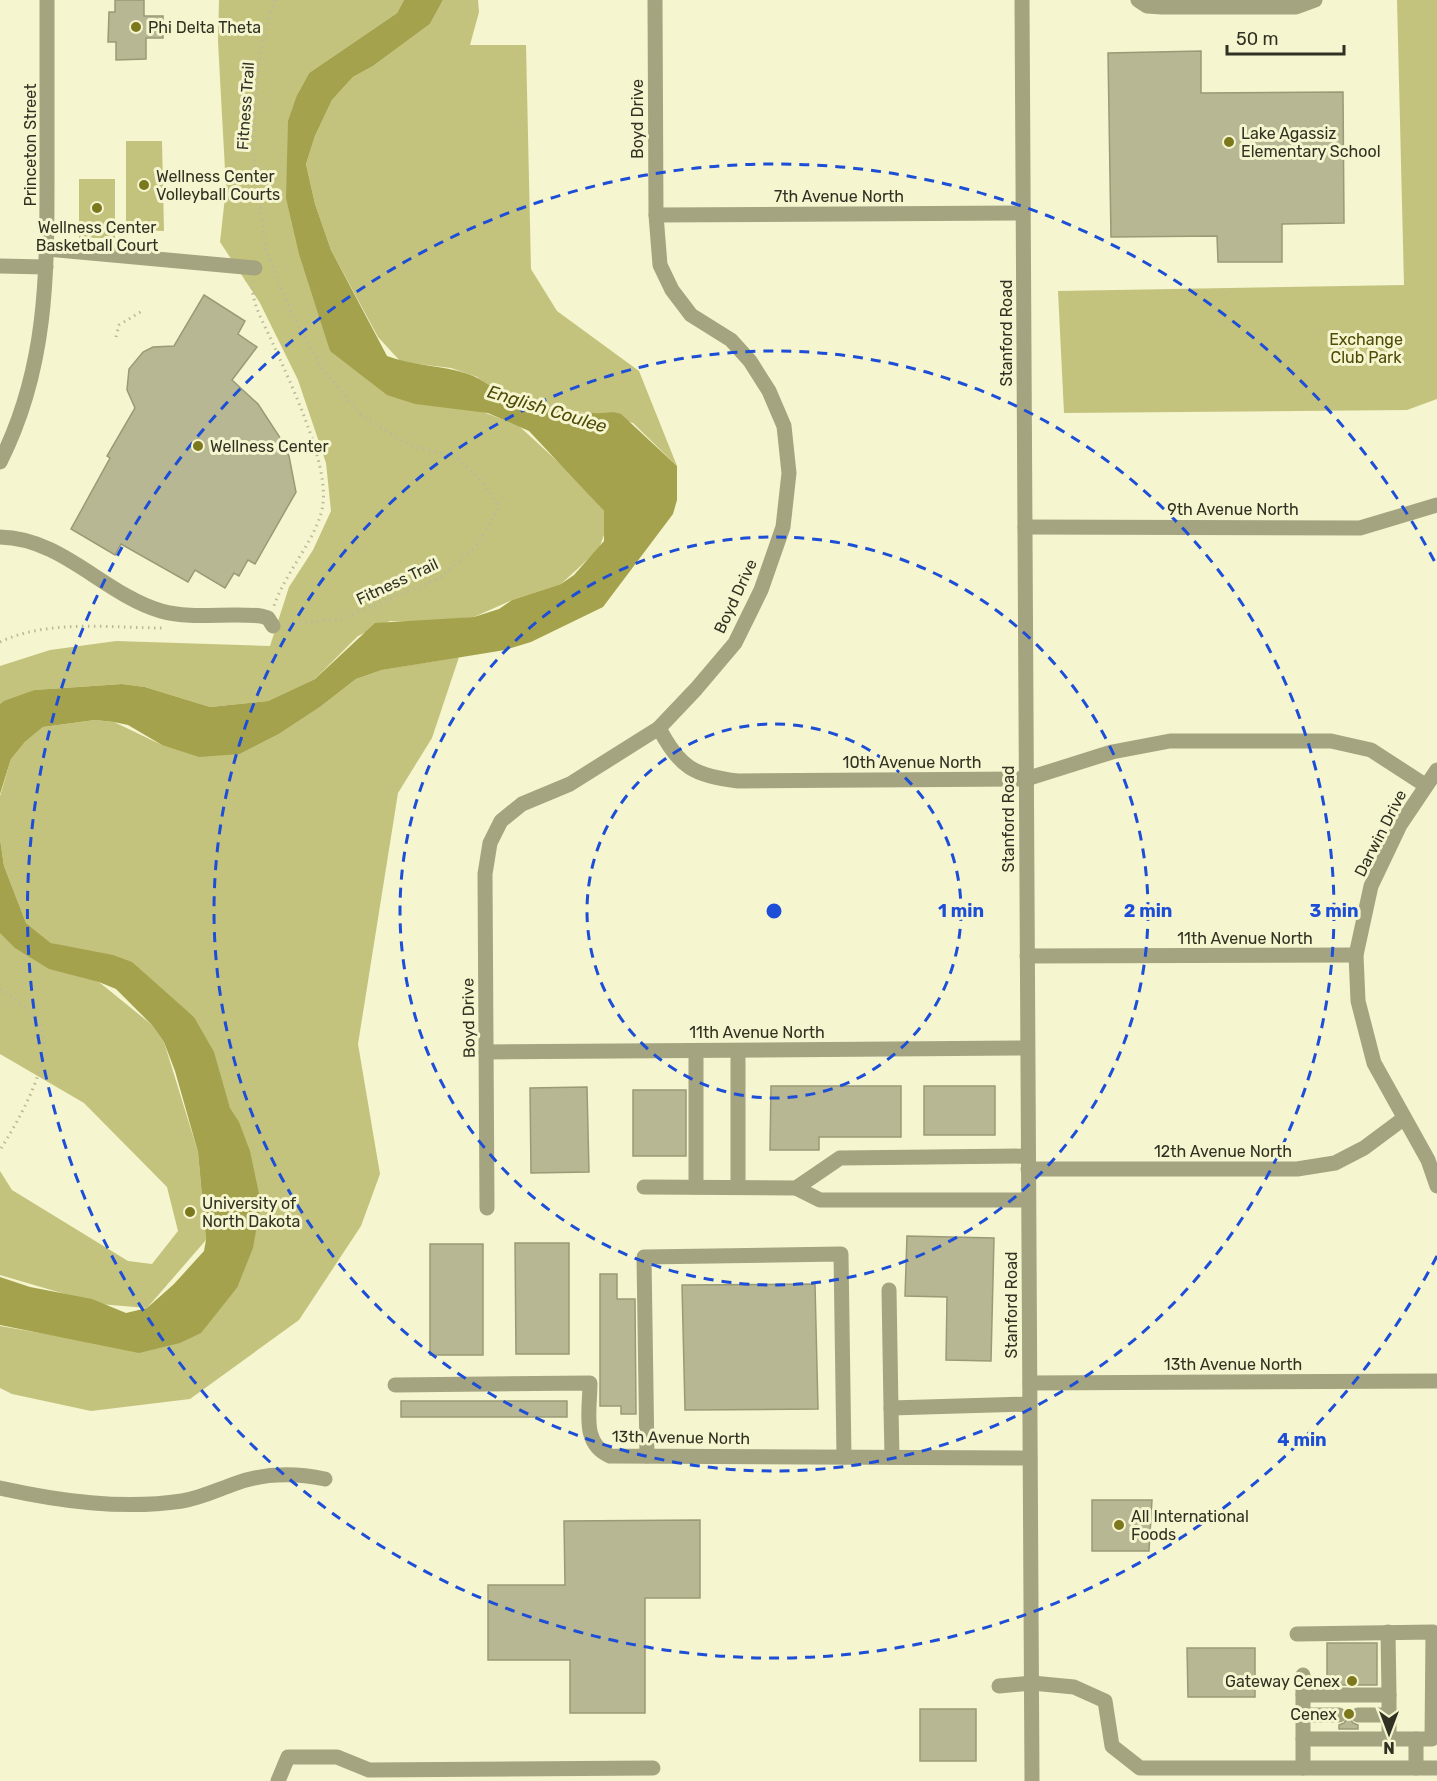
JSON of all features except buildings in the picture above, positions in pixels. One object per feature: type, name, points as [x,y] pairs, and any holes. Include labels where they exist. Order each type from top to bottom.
[{"type":"street","name":"Princeton Street","points":[[0,462],[33,376],[40,347],[47,249],[47,0]]},
{"type":"street","name":"Boyd Drive","points":[[487,1208],[484,874],[490,843],[501,821],[522,804],[570,784],[659,728],[735,643],[761,590],[783,527],[789,473],[784,426],[769,391],[750,361],[731,340],[691,315],[672,290],[660,265],[656,215],[655,0]]},
{"type":"street","name":"Stanford Road","points":[[1022,0],[1032,1781]]},
{"type":"street","points":[[1138,0],[1147,6],[1229,7],[1296,7],[1315,0]]},
{"type":"street","name":"7th Avenue North","points":[[656,215],[1023,213]]},
{"type":"street","points":[[47,249],[255,268]]},
{"type":"street","points":[[0,266],[46,267]]},
{"type":"street","name":"9th Avenue North","points":[[1025,527],[1360,528],[1437,505]]},
{"type":"street","points":[[0,537],[13,537],[53,551],[123,592],[162,611],[180,615],[261,616],[268,618],[273,626]]},
{"type":"street","name":"10th Avenue North","points":[[659,728],[671,751],[687,768],[713,778],[738,781],[1026,779],[1112,752],[1170,741],[1330,741],[1371,750],[1425,785]]},
{"type":"street","name":"Darwin Drive","points":[[1437,770],[1400,825],[1371,886],[1356,956],[1358,1001],[1374,1063],[1403,1119],[1428,1160],[1437,1186]]},
{"type":"street","name":"11th Avenue North","points":[[1027,956],[1356,956]]},
{"type":"street","name":"11th Avenue North","points":[[486,1052],[1028,1048]]},
{"type":"street","points":[[738,1050],[738,1187]]},
{"type":"street","points":[[696,1051],[696,1187]]},
{"type":"street","name":"12th Avenue North","points":[[796,1188],[840,1158],[1296,1169],[1335,1163],[1364,1148],[1403,1119]]},
{"type":"street","points":[[644,1187],[796,1188],[820,1200],[1028,1200]]},
{"type":"street","points":[[647,1456],[644,1257],[841,1254],[844,1457]]},
{"type":"street","points":[[889,1290],[892,1457]]},
{"type":"street","name":"13th Avenue North","points":[[1029,1383],[1437,1381]]},
{"type":"street","name":"13th Avenue North","points":[[395,1385],[590,1383],[591,1440],[598,1451],[610,1456],[1030,1458]]},
{"type":"street","points":[[891,1407],[1030,1404]]},
{"type":"street","points":[[0,1488],[64,1500],[103,1504],[157,1503],[184,1500],[262,1477],[303,1476],[325,1479]]},
{"type":"street","points":[[1388,1632],[1389,1739]]},
{"type":"street","points":[[1296,1634],[1433,1632],[1432,1739],[1303,1739]]},
{"type":"street","points":[[1303,1675],[1303,1768]]},
{"type":"street","points":[[999,1686],[1032,1683],[1074,1687],[1105,1701],[1112,1746],[1140,1768],[1437,1768]]},
{"type":"street","points":[[1303,1695],[1389,1695]]},
{"type":"street","points":[[1303,1715],[1339,1715]]},
{"type":"street","points":[[1358,1715],[1389,1715]]},
{"type":"street","points":[[1416,1739],[1416,1768]]},
{"type":"street","points":[[278,1781],[288,1757],[337,1757],[369,1770],[653,1768]]},
{"type":"path","name":"Fitness Trail","points":[[273,626],[341,619],[440,578],[478,544],[499,507],[480,479],[453,456],[409,445],[361,415],[324,370],[292,314],[266,250],[254,174],[252,126],[261,54],[275,0]]},
{"type":"path","points":[[266,250],[255,268],[252,282],[253,300],[278,355],[316,454],[324,492],[322,513],[316,526],[280,586],[273,607],[273,626]]},
{"type":"path","points":[[116,337],[119,325],[142,311]]},
{"type":"path","points":[[0,642],[16,634],[59,628],[163,628]]},
{"type":"path","points":[[0,989],[31,1012],[42,1028],[43,1049],[37,1079],[0,1150]]},
{"type":"green space","points":[[219,0],[404,0],[397,13],[309,73],[297,95],[324,327],[330,351],[519,426],[567,470],[604,511],[605,532],[599,549],[561,584],[512,600],[474,617],[417,622],[390,621],[358,636],[315,679],[268,701],[210,707],[145,687],[122,684],[34,690],[0,704],[0,666],[50,650],[116,641],[270,646],[289,587],[313,550],[331,511],[326,463],[298,380],[260,303],[220,242],[226,188],[218,42]]},
{"type":"green space","points":[[443,0],[478,0],[479,12],[470,45],[526,45],[531,269],[557,311],[639,371],[677,466],[633,423],[596,414],[523,404],[497,393],[477,377],[451,368],[401,362],[378,337],[331,250],[315,204],[306,164],[315,136],[332,100],[353,77],[373,66],[430,24]]},
{"type":"green space","name":"Exchange Club Park","points":[[1397,0],[1437,0],[1437,399],[1407,410],[1064,413],[1058,291],[1404,285]]},
{"type":"green space","name":"Wellness Center Volleyball Courts","points":[[126,141],[162,141],[164,231],[126,229]]},
{"type":"green space","name":"Wellness Center Basketball Court","points":[[79,179],[115,179],[115,238],[79,238]]},
{"type":"green space","points":[[459,657],[432,738],[398,793],[358,1044],[380,1174],[361,1226],[299,1320],[190,1399],[91,1411],[12,1394],[0,1388],[0,1326],[63,1337],[219,1310],[237,1288],[230,1108],[194,1017],[170,998],[73,949],[51,943],[26,923],[4,866],[0,839],[0,796],[11,759],[25,742],[43,727],[95,720],[114,722],[162,745],[240,754],[279,734],[320,707],[356,679],[382,670]]},
{"type":"green space","points":[[0,931],[99,982],[152,1025],[164,1042],[198,1152],[206,1240],[147,1308],[99,1304],[0,1275],[0,1171],[12,1190],[128,1261],[152,1264],[178,1231],[167,1187],[84,1103],[0,1054]]},
{"type":"water","name":"English Coulee","points":[[404,0],[443,0],[430,24],[373,66],[353,77],[332,100],[315,136],[306,164],[315,204],[331,250],[387,356],[468,374],[509,398],[525,404],[577,412],[621,414],[677,466],[677,500],[673,514],[603,607],[531,642],[505,650],[382,670],[356,679],[320,707],[279,734],[240,754],[199,757],[162,745],[128,725],[114,722],[95,720],[43,727],[25,742],[11,759],[0,794],[0,704],[4,701],[34,690],[122,684],[145,687],[210,707],[268,701],[315,679],[375,623],[474,617],[499,609],[512,600],[561,584],[574,575],[604,541],[604,511],[529,431],[488,413],[415,404],[387,395],[330,351],[299,254],[286,198],[288,121],[297,95],[309,73],[397,13]]},
{"type":"water","points":[[0,839],[4,866],[26,923],[51,943],[113,955],[132,962],[194,1017],[214,1052],[230,1108],[239,1122],[250,1151],[261,1203],[253,1248],[237,1288],[201,1333],[180,1343],[139,1353],[0,1325],[0,1277],[30,1287],[92,1299],[126,1313],[147,1308],[174,1284],[204,1251],[206,1240],[198,1152],[175,1071],[164,1042],[152,1025],[116,989],[99,982],[49,969],[15,948],[0,933]]},
{"type":"place","name":"Phi Delta Theta","points":[[136,27]]},
{"type":"place","name":"Lake Agassiz Elementary School","points":[[1229,142]]},
{"type":"place","name":"Wellness Center Volleyball Courts","points":[[144,185]]},
{"type":"place","name":"Wellness Center Basketball Court","points":[[97,208]]},
{"type":"place","name":"Wellness Center","points":[[198,446]]},
{"type":"place","name":"University of North Dakota","points":[[190,1212]]},
{"type":"place","name":"All International Foods","points":[[1119,1525]]},
{"type":"place","name":"Gateway Cenex","points":[[1352,1681]]},
{"type":"place","name":"Cenex","points":[[1349,1714]]}]
